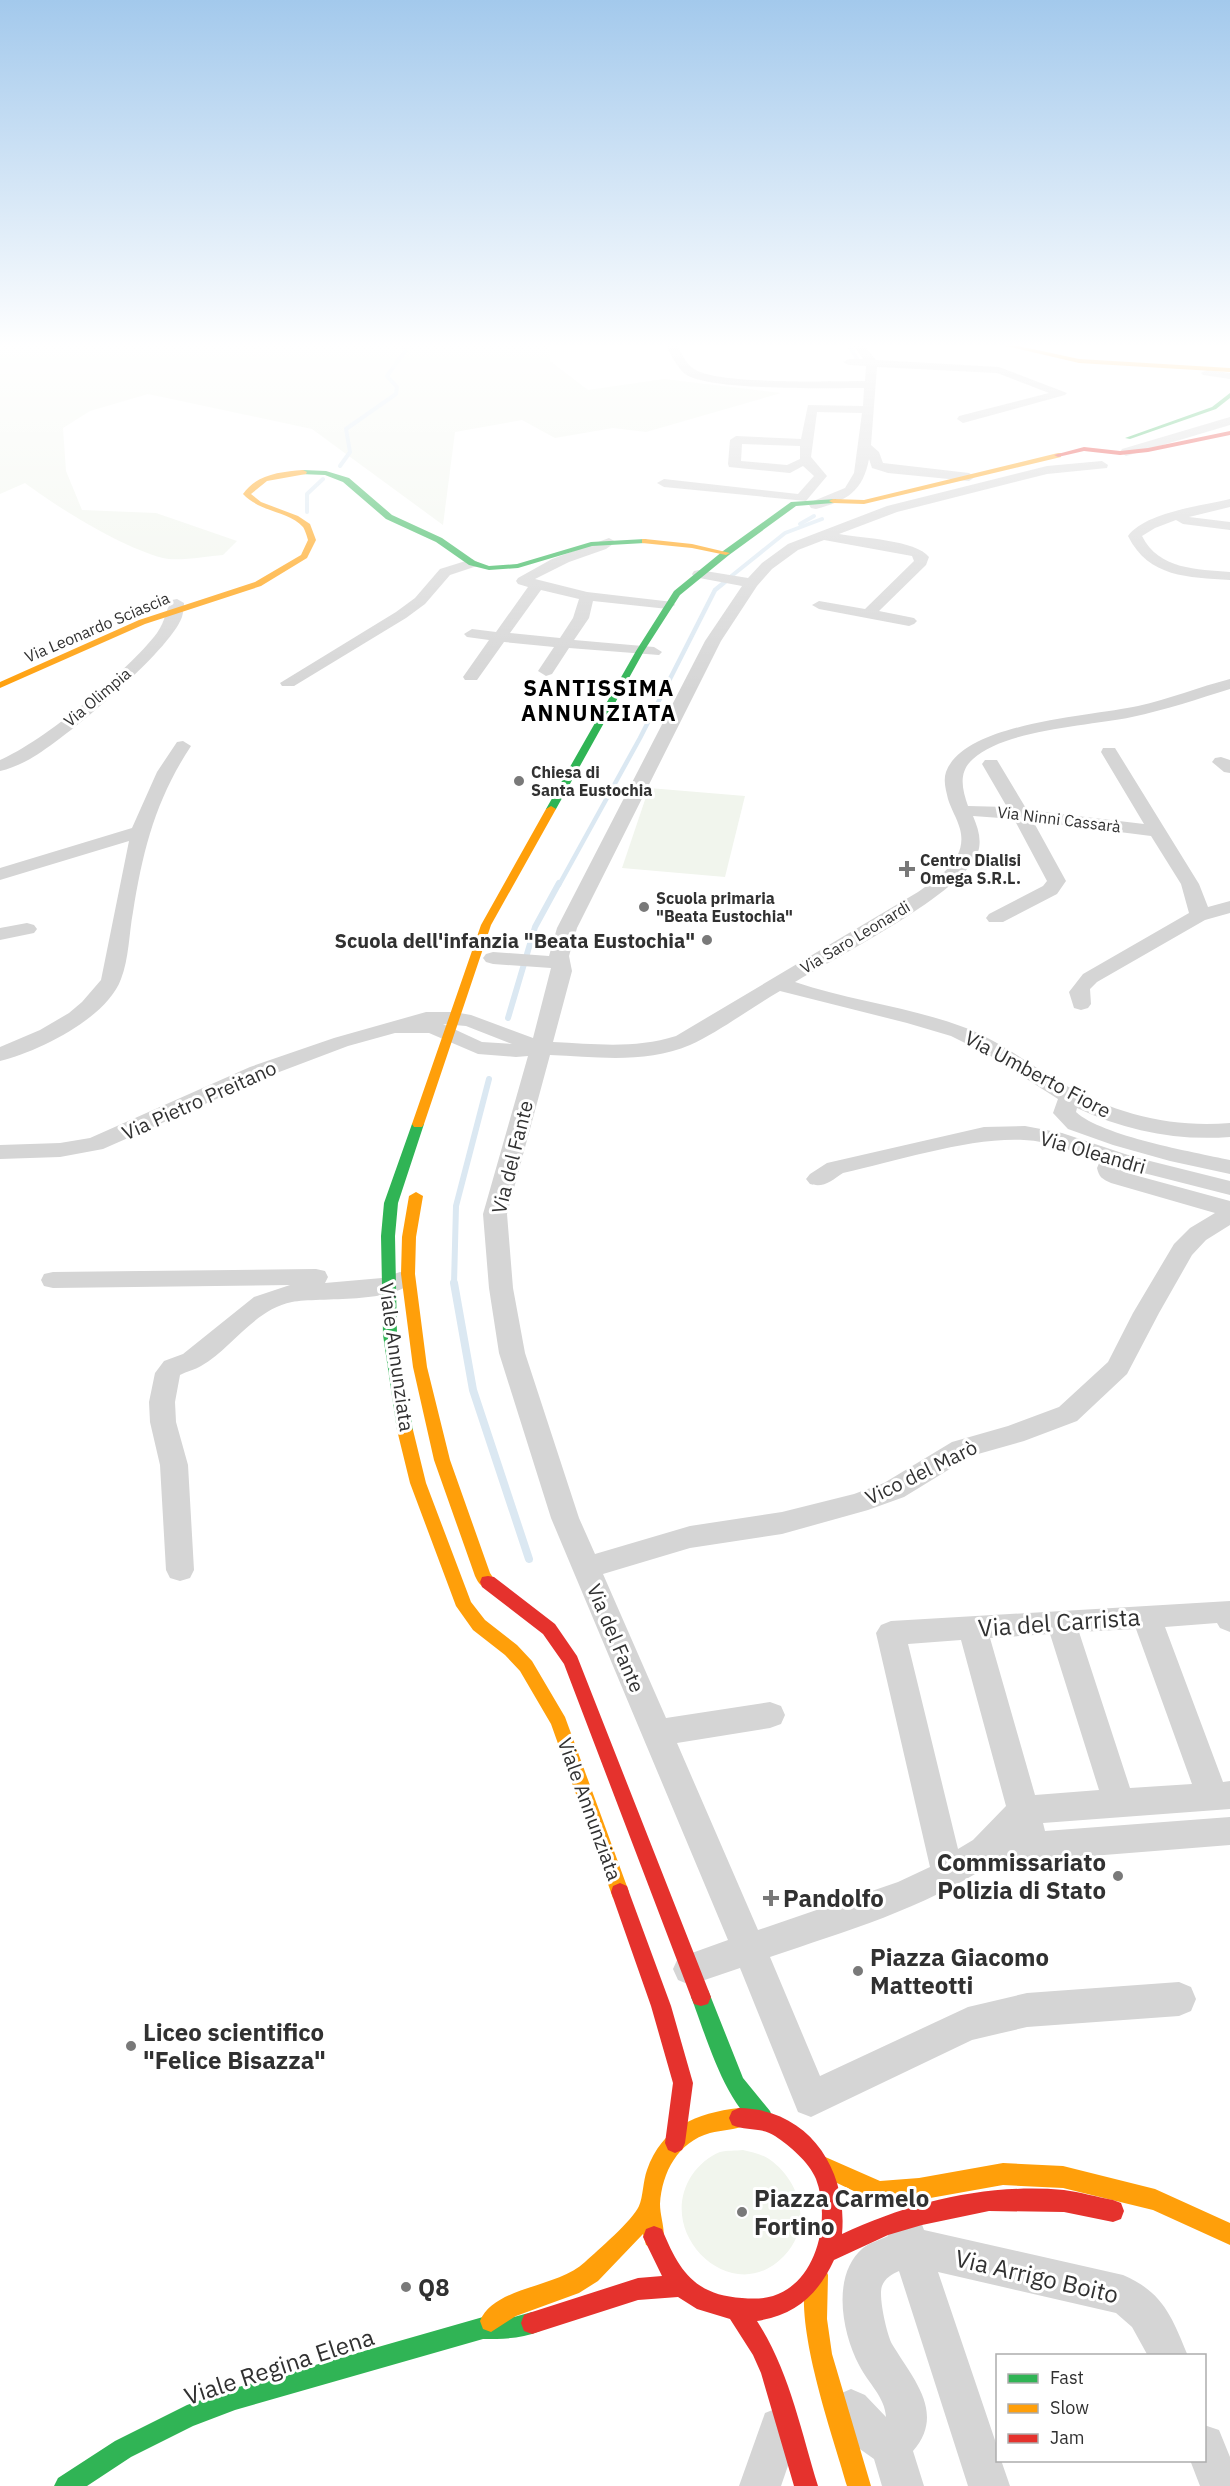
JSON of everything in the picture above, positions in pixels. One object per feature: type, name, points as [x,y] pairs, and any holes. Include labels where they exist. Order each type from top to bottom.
[{"type":"main road","points":[[812,500],[868,509],[969,477],[1083,459]]},
{"type":"main road","points":[[783,513],[812,500],[862,508],[891,503],[1040,466],[1083,459]]},
{"type":"main road","name":"Via Leonardo Sciascia","points":[[0,685],[89,642],[177,607],[258,584],[304,556],[312,546],[312,535],[301,522],[253,501],[247,494],[264,480],[305,472],[327,473],[344,478],[386,515],[447,544],[472,563]]},
{"type":"main road","name":"Viale Annunziata","points":[[647,652],[702,577],[726,553],[783,513],[812,500]]},
{"type":"main road","points":[[472,563],[490,567],[517,565],[568,549],[609,542],[664,541],[726,553]]},
{"type":"main road","name":"Viale Annunziata","points":[[702,577],[677,593],[668,604],[647,652],[583,765],[496,947],[391,1203],[386,1239],[442,1460],[483,1576],[491,1587],[527,1617],[549,1629],[571,1661],[735,2085],[763,2118]]},
{"type":"main road","name":"Via Leonardo Sciascia","points":[[0,677],[47,661]]},
{"type":"main road","name":"Viale Annunziata","points":[[560,822],[583,765]]},
{"type":"main road","name":"Viale Annunziata","points":[[421,1181],[414,1203],[409,1237],[397,1278],[395,1370],[414,1467],[453,1582],[469,1614],[482,1630],[509,1648],[525,1665],[545,1694],[559,1722],[661,2006],[683,2083],[675,2143]]},
{"type":"main road","points":[[505,1634],[509,1648]]},
{"type":"main road","points":[[823,2166],[831,2196],[834,2225],[828,2252],[817,2275],[803,2291],[784,2304],[761,2310],[738,2311],[718,2307],[699,2299],[681,2286],[663,2264],[652,2238],[648,2211],[651,2186],[661,2162],[675,2143],[694,2129],[716,2120],[763,2118],[786,2132],[823,2166],[879,2192],[919,2189],[1003,2174],[1063,2177],[1155,2200],[1230,2234]]},
{"type":"main road","points":[[828,2252],[866,2232],[906,2233],[989,2200],[1064,2201],[1127,2215]]},
{"type":"main road","points":[[483,2328],[509,2307],[571,2285],[590,2273],[625,2239],[648,2211]]},
{"type":"main road","points":[[817,2275],[816,2319],[821,2354],[859,2486]]},
{"type":"main road","points":[[483,2328],[514,2328],[593,2306],[638,2289],[681,2286]]},
{"type":"main road","points":[[738,2311],[772,2372],[806,2486]]},
{"type":"main road","name":"Viale Regina Elena","points":[[66,2486],[123,2449],[187,2417],[215,2406],[483,2328]]},
{"type":"street","points":[[734,459],[734,464],[790,469],[799,463],[807,462]]},
{"type":"street","points":[[806,459],[821,476],[812,500]]},
{"type":"street","points":[[664,483],[812,500],[846,494],[860,473],[862,459]]},
{"type":"street","points":[[876,459],[878,465],[888,469],[969,477]]},
{"type":"street","name":"Via del Fante","points":[[1092,459],[868,509],[793,547],[746,582],[713,641],[567,928],[555,963],[562,971],[495,1214],[501,1288],[512,1353],[565,1518],[811,2099],[968,2024],[1027,2010],[1179,1999]]},
{"type":"street","points":[[812,500],[844,474]]},
{"type":"street","points":[[846,494],[868,509],[891,503]]},
{"type":"street","points":[[1230,503],[1146,526],[1136,533],[1137,542],[1143,551],[1155,561],[1170,568],[1230,576]]},
{"type":"street","points":[[1172,519],[1230,526]]},
{"type":"street","points":[[820,535],[904,549],[922,557],[921,562],[868,614]]},
{"type":"street","points":[[609,542],[602,547],[578,554],[532,574],[524,581],[536,586],[587,596],[668,604]]},
{"type":"street","points":[[288,683],[401,615],[420,600],[445,572],[472,563]]},
{"type":"street","points":[[702,577],[746,582]]},
{"type":"street","points":[[471,677],[498,636],[536,586]]},
{"type":"street","points":[[546,671],[581,618],[587,596]]},
{"type":"street","points":[[819,605],[909,621]]},
{"type":"street","name":"Via Olimpia","points":[[0,766],[38,747],[137,663],[167,631],[177,607]]},
{"type":"street","points":[[472,634],[647,652]]},
{"type":"street","name":"Via Saro Leonardi","points":[[463,1030],[478,1048],[516,1051],[540,1048],[615,1052],[664,1047],[697,1033],[925,896],[962,866],[971,848],[969,830],[953,786],[956,768],[970,752],[990,741],[1020,732],[1135,711],[1230,684]]},
{"type":"street","points":[[0,1055],[57,1030],[81,1015],[102,995],[111,980],[139,832],[154,792],[168,765],[183,746]]},
{"type":"street","points":[[1108,752],[1190,884],[1199,909],[1198,916]]},
{"type":"street","points":[[992,764],[1053,870],[1057,881],[1050,890],[996,918]]},
{"type":"street","name":"Via Ninni Cassarà","points":[[962,811],[995,811],[1155,831]]},
{"type":"street","points":[[0,874],[139,832]]},
{"type":"street","points":[[1080,1004],[1078,992],[1080,986],[1090,978],[1198,916],[1230,907]]},
{"type":"street","points":[[0,934],[27,929]]},
{"type":"street","points":[[496,947],[555,963]]},
{"type":"street","name":"Via Umberto Fiore","points":[[778,983],[914,1017],[960,1032],[987,1045],[1070,1096],[1116,1116],[1155,1127],[1198,1132],[1230,1130]]},
{"type":"street","name":"Via Pietro Preitano","points":[[0,1152],[60,1150],[95,1144],[258,1072],[341,1042],[394,1027],[418,1025],[463,1030]]},
{"type":"street","name":"Via Oleandri","points":[[1070,1096],[1064,1113],[1076,1124],[1149,1149],[1230,1167]]},
{"type":"street","name":"Via Oleandri","points":[[818,1179],[835,1168],[984,1134],[1005,1132],[1054,1138],[1113,1158],[1230,1188]]},
{"type":"street","points":[[1113,1158],[1108,1168],[1110,1174],[1119,1178],[1230,1209]]},
{"type":"street","name":"Vico del Marò","points":[[586,1568],[690,1537],[782,1523],[870,1499],[894,1490],[962,1449],[1015,1434],[1068,1414],[1118,1368],[1146,1313],[1183,1250],[1198,1234],[1230,1214]]},
{"type":"street","points":[[53,1280],[397,1278]]},
{"type":"street","points":[[180,1570],[174,1465],[163,1422],[162,1402],[168,1373],[173,1367],[192,1360],[263,1303],[276,1297],[397,1278]]},
{"type":"street","points":[[690,1969],[907,1894],[948,1874],[985,1850],[1023,1810],[1221,1795],[1146,1616]]},
{"type":"street","name":"Via del Carrista","points":[[948,1874],[891,1633],[1146,1616],[1228,1616]]},
{"type":"street","points":[[1061,1622],[1119,1803]]},
{"type":"street","points":[[972,1628],[1033,1846]]},
{"type":"street","points":[[656,1733],[770,1714]]},
{"type":"street","points":[[985,1850],[1230,1831]]},
{"type":"street","points":[[891,2446],[907,2427],[906,2408],[900,2392],[873,2351],[862,2300],[862,2285],[877,2261],[906,2233],[989,2486]]},
{"type":"street","name":"Via Arrigo Boito","points":[[906,2233],[1123,2295],[1137,2302],[1148,2314],[1168,2354]]},
{"type":"street","points":[[831,2384],[865,2427],[891,2446],[903,2486]]},
{"type":"street","points":[[760,2486],[785,2414]]},
{"type":"street","points":[[1206,2450],[1221,2486]]},
{"type":"shaded area","points":[[0,459],[65,459],[66,471],[82,510],[156,513],[237,541],[223,555],[184,559],[163,558],[146,553],[110,536],[55,504],[25,483],[0,494]]},
{"type":"shaded area","points":[[353,459],[452,459],[443,525]]},
{"type":"shaded area","points":[[649,788],[745,796],[725,877],[622,868]]},
{"type":"shaded area","points":[[743,2150],[766,2157],[780,2168],[795,2191],[800,2218],[793,2244],[784,2256],[764,2270],[743,2274],[722,2270],[704,2258],[691,2241],[683,2220],[683,2198],[692,2175],[704,2161],[720,2152]]},
{"type":"waterway","points":[[340,466],[345,459]]},
{"type":"waterway","points":[[307,512],[307,494],[323,479]]},
{"type":"waterway","points":[[800,524],[814,516]]},
{"type":"waterway","points":[[729,578],[785,533],[822,519]]},
{"type":"waterway","points":[[559,885],[640,738],[715,590],[731,577]]},
{"type":"waterway","points":[[508,1018],[535,927],[559,883]]},
{"type":"waterway","points":[[454,1283],[456,1206],[489,1079]]},
{"type":"waterway","points":[[454,1283],[473,1390],[529,1559]]},
{"type":"traffic: fast","points":[[303,472],[326,473],[346,480],[389,517],[439,540],[472,563],[489,568],[518,566],[591,544],[645,541]]},
{"type":"traffic: fast","points":[[551,809],[640,651],[677,593],[726,553],[794,504],[833,501]]},
{"type":"traffic: fast","points":[[405,1430],[390,1335],[388,1236],[391,1203],[418,1124]]},
{"type":"traffic: fast","points":[[701,1997],[735,2085],[763,2118]]},
{"type":"traffic: fast","points":[[66,2486],[123,2449],[187,2417],[235,2399],[483,2328],[514,2328],[532,2323]]},
{"type":"traffic: slow","points":[[833,501],[864,502],[1041,459]]},
{"type":"traffic: slow","points":[[0,685],[142,622],[258,584],[304,556],[312,540],[307,526],[295,518],[258,504],[247,494],[257,483],[264,480],[303,472]]},
{"type":"traffic: slow","points":[[645,541],[692,546],[726,553]]},
{"type":"traffic: slow","points":[[418,1124],[486,925],[551,809]]},
{"type":"traffic: slow","points":[[416,1196],[409,1237],[408,1274],[420,1367],[442,1460],[483,1576],[488,1582]]},
{"type":"traffic: slow","points":[[405,1430],[418,1483],[464,1606],[479,1625],[511,1650],[526,1666],[559,1722],[620,1892]]},
{"type":"traffic: slow","points":[[654,2237],[649,2211],[650,2197],[653,2182],[664,2156],[672,2145],[695,2128],[717,2121],[739,2118]]},
{"type":"traffic: slow","points":[[823,2166],[879,2192],[919,2189],[1003,2174],[1063,2177],[1155,2200],[1230,2234]]},
{"type":"traffic: slow","points":[[491,2321],[509,2307],[571,2285],[590,2273],[625,2239],[648,2211]]},
{"type":"traffic: slow","points":[[817,2275],[816,2319],[821,2354],[859,2486]]},
{"type":"traffic: jam","points":[[488,1582],[549,1629],[571,1661],[701,1997]]},
{"type":"traffic: jam","points":[[620,1892],[661,2006],[683,2083],[675,2143]]},
{"type":"traffic: jam","points":[[654,2237],[668,2266],[687,2291],[711,2304],[725,2307],[757,2310],[778,2306],[794,2297],[818,2270],[831,2236],[831,2200],[824,2172],[817,2160],[783,2129],[760,2119],[739,2118]]},
{"type":"traffic: jam","points":[[828,2252],[885,2225],[922,2214],[989,2200],[1064,2201],[1113,2211]]},
{"type":"traffic: jam","points":[[532,2323],[638,2289],[681,2286]]},
{"type":"traffic: jam","points":[[738,2311],[761,2347],[772,2372],[806,2486]]},
{"type":"place","name":"Chiesa di Santa Eustochia","points":[[519,781]]},
{"type":"place","name":"Centro Dialisi Omega S.R.L.","points":[[907,869]]},
{"type":"place","name":"Scuola primaria \"Beata Eustochia\"","points":[[644,907]]},
{"type":"place","name":"Scuola dell'infanzia \"Beata Eustochia\"","points":[[707,940]]},
{"type":"place","name":"Commissariato Polizia di Stato","points":[[1118,1876]]},
{"type":"place","name":"Pandolfo","points":[[771,1898]]},
{"type":"place","name":"Piazza Giacomo Matteotti","points":[[858,1971]]},
{"type":"place","name":"Liceo scientifico \"Felice Bisazza\"","points":[[131,2046]]},
{"type":"place","name":"Piazza Carmelo Fortino","points":[[742,2212]]},
{"type":"place","name":"Q8","points":[[406,2287]]},
{"type":"district","name":"SANTISSIMA ANNUNZIATA","points":[[599,700]]}]
